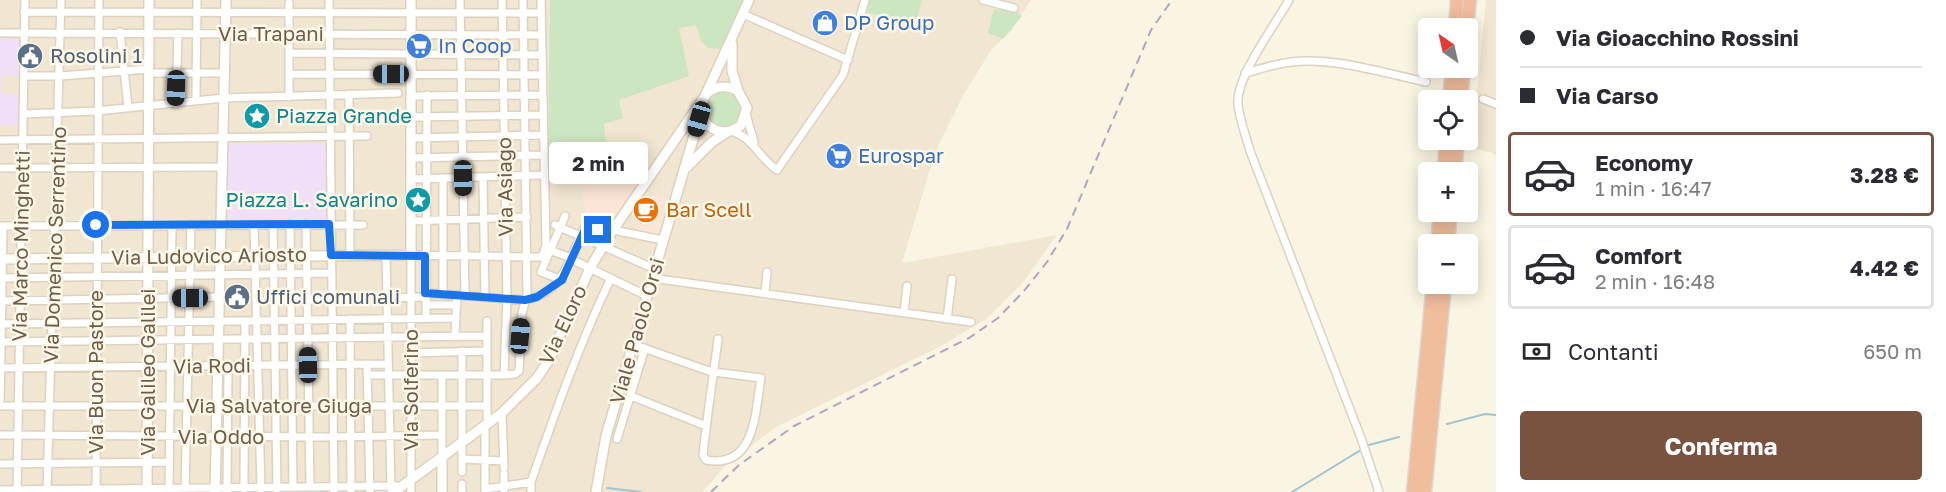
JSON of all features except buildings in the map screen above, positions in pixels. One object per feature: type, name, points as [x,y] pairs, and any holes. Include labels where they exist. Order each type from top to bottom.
[{"type":"highway","points":[[1456,18],[1457,0]]},
{"type":"highway","points":[[1468,18],[1470,0]]},
{"type":"highway","points":[[1413,492],[1432,294]]},
{"type":"highway","points":[[1425,492],[1443,294]]},
{"type":"street","name":"Via Marco Minghetti","points":[[17,491],[25,0]]},
{"type":"street","name":"Via Domenico Serrentino","points":[[47,490],[61,0]]},
{"type":"street","name":"Via Buon Pastore","points":[[95,490],[96,111],[99,0]]},
{"type":"street","name":"Via Galileo Galilei","points":[[147,490],[149,0]]},
{"type":"street","points":[[196,101],[197,0]]},
{"type":"street","points":[[226,0],[219,340],[228,406],[227,490]]},
{"type":"street","points":[[329,0],[331,74],[329,224],[333,489]]},
{"type":"street","name":"Via Solferino","points":[[411,0],[411,492]]},
{"type":"street","points":[[455,336],[464,256],[460,0]]},
{"type":"street","name":"Via Asiago","points":[[502,0],[507,298],[504,375]]},
{"type":"street","points":[[368,375],[504,375],[515,374],[520,367],[520,336],[525,300],[527,217],[523,0]]},
{"type":"street","points":[[526,257],[542,257],[546,245],[541,0]]},
{"type":"street","points":[[749,0],[698,117],[713,130],[747,138],[758,150]]},
{"type":"street","points":[[733,36],[730,57],[738,92],[746,102],[749,130],[767,164],[777,170],[843,75],[865,0]]},
{"type":"street","points":[[983,0],[1001,2],[1014,8]]},
{"type":"street","points":[[1289,0],[1245,73],[1239,87],[1238,104],[1250,151],[1364,447],[1379,492]]},
{"type":"street","points":[[289,3],[289,97]]},
{"type":"street","points":[[24,12],[541,13]]},
{"type":"street","points":[[743,14],[848,60]]},
{"type":"street","points":[[120,32],[128,107]]},
{"type":"street","name":"Via Trapani","points":[[0,33],[542,35]]},
{"type":"street","points":[[176,104],[178,33]]},
{"type":"street","points":[[290,53],[542,55]]},
{"type":"street","points":[[1245,73],[1293,62],[1315,63],[1352,67],[1426,82]]},
{"type":"street","points":[[24,76],[124,71],[224,73]]},
{"type":"street","points":[[289,74],[542,75]]},
{"type":"street","points":[[705,97],[712,90],[725,86],[738,92]]},
{"type":"street","points":[[349,93],[350,256]]},
{"type":"street","points":[[23,114],[96,111],[224,98],[398,93]]},
{"type":"street","points":[[426,318],[427,95]]},
{"type":"street","points":[[411,96],[542,95]]},
{"type":"street","points":[[1483,99],[1496,104]]},
{"type":"street","points":[[683,171],[695,157],[741,125],[746,114]]},
{"type":"street","points":[[410,117],[543,115]]},
{"type":"street","name":"Viale Paolo Orsi","points":[[596,492],[606,436],[647,296],[650,272],[663,240],[698,117]]},
{"type":"street","name":"Via Eloro","points":[[394,489],[463,442],[486,422],[502,414],[523,394],[549,360],[590,268],[611,233],[698,117]]},
{"type":"street","points":[[411,138],[543,135]]},
{"type":"street","points":[[0,140],[367,136]]},
{"type":"street","points":[[411,158],[544,155]]},
{"type":"street","points":[[0,168],[222,167]]},
{"type":"street","points":[[411,179],[544,176]]},
{"type":"street","points":[[443,178],[443,294]]},
{"type":"street","points":[[483,178],[485,297]]},
{"type":"street","points":[[562,280],[541,272],[557,226],[565,216]]},
{"type":"street","points":[[410,221],[527,217]]},
{"type":"street","points":[[290,224],[293,487]]},
{"type":"street","points":[[306,224],[310,487]]},
{"type":"street","points":[[169,490],[172,225]]},
{"type":"street","points":[[185,490],[191,225]]},
{"type":"street","points":[[254,225],[261,490]]},
{"type":"street","points":[[273,225],[277,490]]},
{"type":"street","points":[[0,406],[2,226],[363,225]]},
{"type":"street","points":[[425,298],[443,294],[525,300],[546,292],[562,280],[574,260],[580,237],[587,225],[611,233],[663,240]]},
{"type":"street","points":[[557,226],[650,272],[765,293],[971,322]]},
{"type":"street","points":[[550,250],[647,296]]},
{"type":"street","name":"Via Ludovico Ariosto","points":[[1,259],[290,255],[526,257]]},
{"type":"street","points":[[0,490],[277,490],[293,487],[394,489],[389,436],[386,255]]},
{"type":"street","points":[[765,293],[767,272]]},
{"type":"street","points":[[1,278],[331,273]]},
{"type":"street","points":[[531,492],[531,482],[580,346],[611,278]]},
{"type":"street","points":[[947,319],[952,279]]},
{"type":"street","points":[[904,313],[907,286]]},
{"type":"street","points":[[1,301],[219,297]]},
{"type":"street","points":[[387,298],[425,298],[457,305]]},
{"type":"street","points":[[256,301],[331,300]]},
{"type":"street","points":[[1,324],[456,318]]},
{"type":"street","points":[[350,319],[351,489]]},
{"type":"street","points":[[244,490],[245,321]]},
{"type":"street","points":[[487,321],[485,336],[487,406],[485,491],[505,489],[531,482]]},
{"type":"street","points":[[1,342],[485,336]]},
{"type":"street","points":[[632,344],[714,372],[761,378],[751,439],[727,460],[706,460],[703,455],[706,426],[714,372],[718,339]]},
{"type":"street","points":[[617,439],[645,348]]},
{"type":"street","points":[[462,351],[462,472]]},
{"type":"street","points":[[411,353],[486,351]]},
{"type":"street","points":[[367,364],[370,489]]},
{"type":"street","name":"Via Rodi","points":[[0,368],[387,364]]},
{"type":"street","points":[[215,490],[217,406],[223,366]]},
{"type":"street","points":[[442,375],[442,492]]},
{"type":"street","points":[[630,396],[706,426]]},
{"type":"street","name":"Via Salvatore Giuga","points":[[0,406],[487,406]]},
{"type":"street","points":[[502,414],[505,489]]},
{"type":"street","name":"Via Oddo","points":[[0,435],[148,437],[442,435]]},
{"type":"street","points":[[463,459],[485,460],[504,468]]},
{"type":"street","points":[[0,464],[169,462]]},
{"type":"shaded area","points":[[0,0],[1031,0],[1011,31],[992,49],[963,95],[935,152],[902,263],[1057,235],[1021,285],[986,319],[941,346],[776,427],[728,463],[702,492],[0,492]]},
{"type":"shaded area","points":[[1486,0],[1496,0],[1496,156],[1478,149],[1477,90]]},
{"type":"shaded area","points":[[0,39],[19,39],[19,76],[1,76],[2,94],[18,95],[18,125],[0,126]]},
{"type":"shaded area","points":[[327,143],[327,219],[225,219],[227,144]]},
{"type":"shaded area","points":[[593,157],[649,166],[608,233],[589,224],[582,195]]},
{"type":"shaded area","points":[[653,194],[671,199],[659,236],[635,233],[641,209],[648,211]]},
{"type":"green space","points":[[550,0],[743,0],[722,49],[707,48],[701,40],[696,25],[679,28],[689,76],[619,100],[623,118],[604,124],[607,153],[589,150],[587,156],[548,154]]},
{"type":"green space","points":[[870,0],[922,0],[916,22],[867,13]]},
{"type":"green space","points":[[994,9],[1017,12],[1022,16],[1003,39],[988,33]]},
{"type":"green space","points":[[724,92],[737,97],[742,110],[737,123],[724,128],[711,123],[706,110],[711,97]]},
{"type":"waterway","points":[[1447,424],[1485,414],[1496,415]]},
{"type":"waterway","points":[[1292,492],[1369,445],[1399,437]]},
{"type":"waterway","points":[[607,488],[641,492]]},
{"type":"railway","points":[[711,492],[739,465],[794,426],[969,338],[998,318],[1024,291],[1047,262],[1067,229],[1151,30],[1172,0]]},
{"type":"place","name":"DP Group","points":[[825,23]]},
{"type":"place","name":"In Coop","points":[[419,46]]},
{"type":"place","name":"Rosolini 1","points":[[30,56]]},
{"type":"place","name":"Piazza Grande","points":[[257,116]]},
{"type":"place","name":"Eurospar","points":[[839,156]]},
{"type":"place","name":"Piazza L. Savarino","points":[[418,200]]},
{"type":"place","name":"Bar Scell","points":[[646,210]]},
{"type":"place","name":"Uffici comunali","points":[[237,297]]},
{"type":"route","points":[[96,225],[329,224],[331,255],[425,256],[425,293],[525,300],[537,297],[562,280],[587,225],[598,230]]}]
